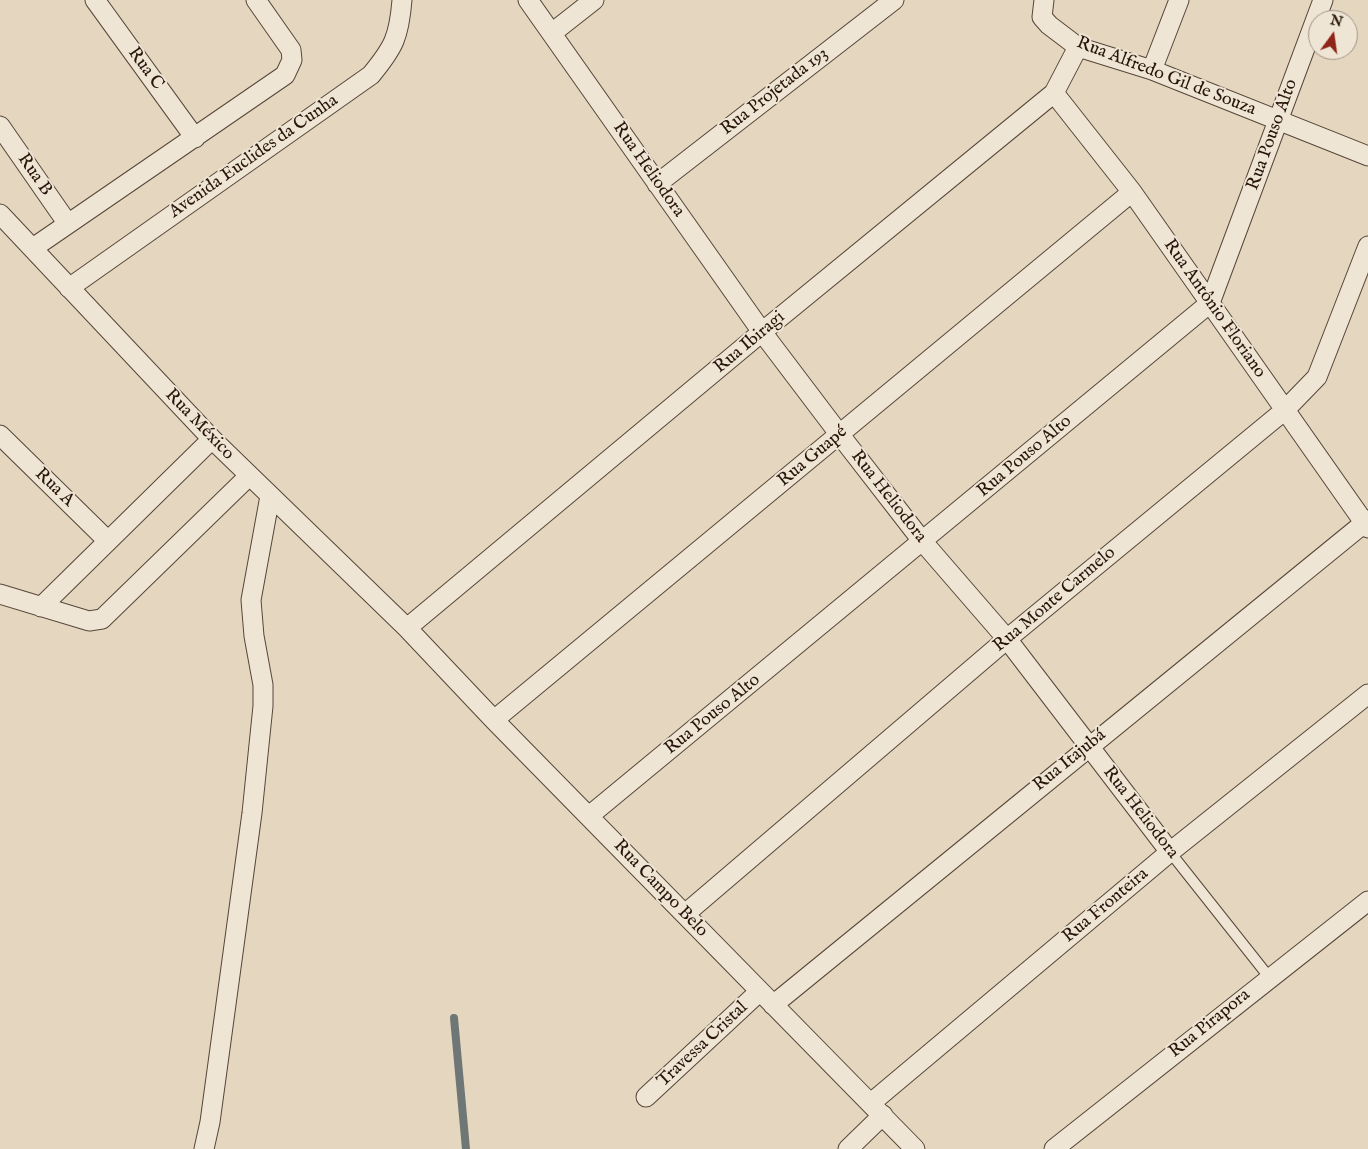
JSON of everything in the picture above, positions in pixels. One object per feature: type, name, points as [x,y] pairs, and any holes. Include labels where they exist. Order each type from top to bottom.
[{"type":"street","name":"Rua C","points":[[95,0],[195,138]]},
{"type":"street","points":[[33,248],[285,75],[292,60],[291,50],[256,0]]},
{"type":"street","name":"Avenida Euclides da Cunha","points":[[69,288],[370,75],[390,51],[400,23],[402,0]]},
{"type":"street","name":"Rua Heliodora","points":[[528,0],[762,332],[923,542],[1007,639],[1170,852]]},
{"type":"street","points":[[552,33],[594,0]]},
{"type":"street","name":"Rua Projetada 193","points":[[657,184],[894,0]]},
{"type":"street","name":"Rua Alfredo Gil de Souza","points":[[1044,0],[1042,16],[1049,25],[1078,47],[1152,70],[1368,156]]},
{"type":"street","points":[[1152,70],[1179,0]]},
{"type":"street","name":"Rua Pouso Alto","points":[[590,816],[1210,303],[1323,0]]},
{"type":"street","name":"Rua Ibiragi","points":[[407,628],[762,332],[1054,93],[1078,47]]},
{"type":"street","name":"Rua Antônio Floriano","points":[[1054,93],[1132,192],[1367,524]]},
{"type":"street","name":"Rua B","points":[[0,126],[68,224]]},
{"type":"street","name":"Rua Guapé","points":[[494,720],[1132,192]]},
{"type":"street","name":"Rua México","points":[[0,214],[212,439],[407,628]]},
{"type":"street","name":"Rua Monte Carmelo","points":[[685,914],[1007,639],[1286,410],[1317,377],[1368,246]]},
{"type":"street","name":"Rua A","points":[[0,435],[108,541]]},
{"type":"street","points":[[41,607],[212,439]]},
{"type":"street","points":[[0,594],[89,621],[102,619],[249,476]]},
{"type":"street","points":[[204,1149],[210,1122],[252,812],[263,706],[263,685],[254,636],[252,600],[270,496]]},
{"type":"street","name":"Rua Itajubá","points":[[766,998],[1088,746],[1367,524]]},
{"type":"street","name":"Rua Campo Belo","points":[[407,628],[494,720],[915,1149]]},
{"type":"street","name":"Rua Fronteira","points":[[848,1149],[877,1109],[1170,852],[1368,694]]},
{"type":"street","name":"Rua Pirapora","points":[[1054,1149],[1368,901]]},
{"type":"street","name":"Travessa Cristal","points":[[646,1098],[766,998]]},
{"type":"lane","name":"Rua Heliodora","points":[[1170,852],[1270,977]]},
{"type":"waterway","points":[[454,1018],[466,1149]]}]
